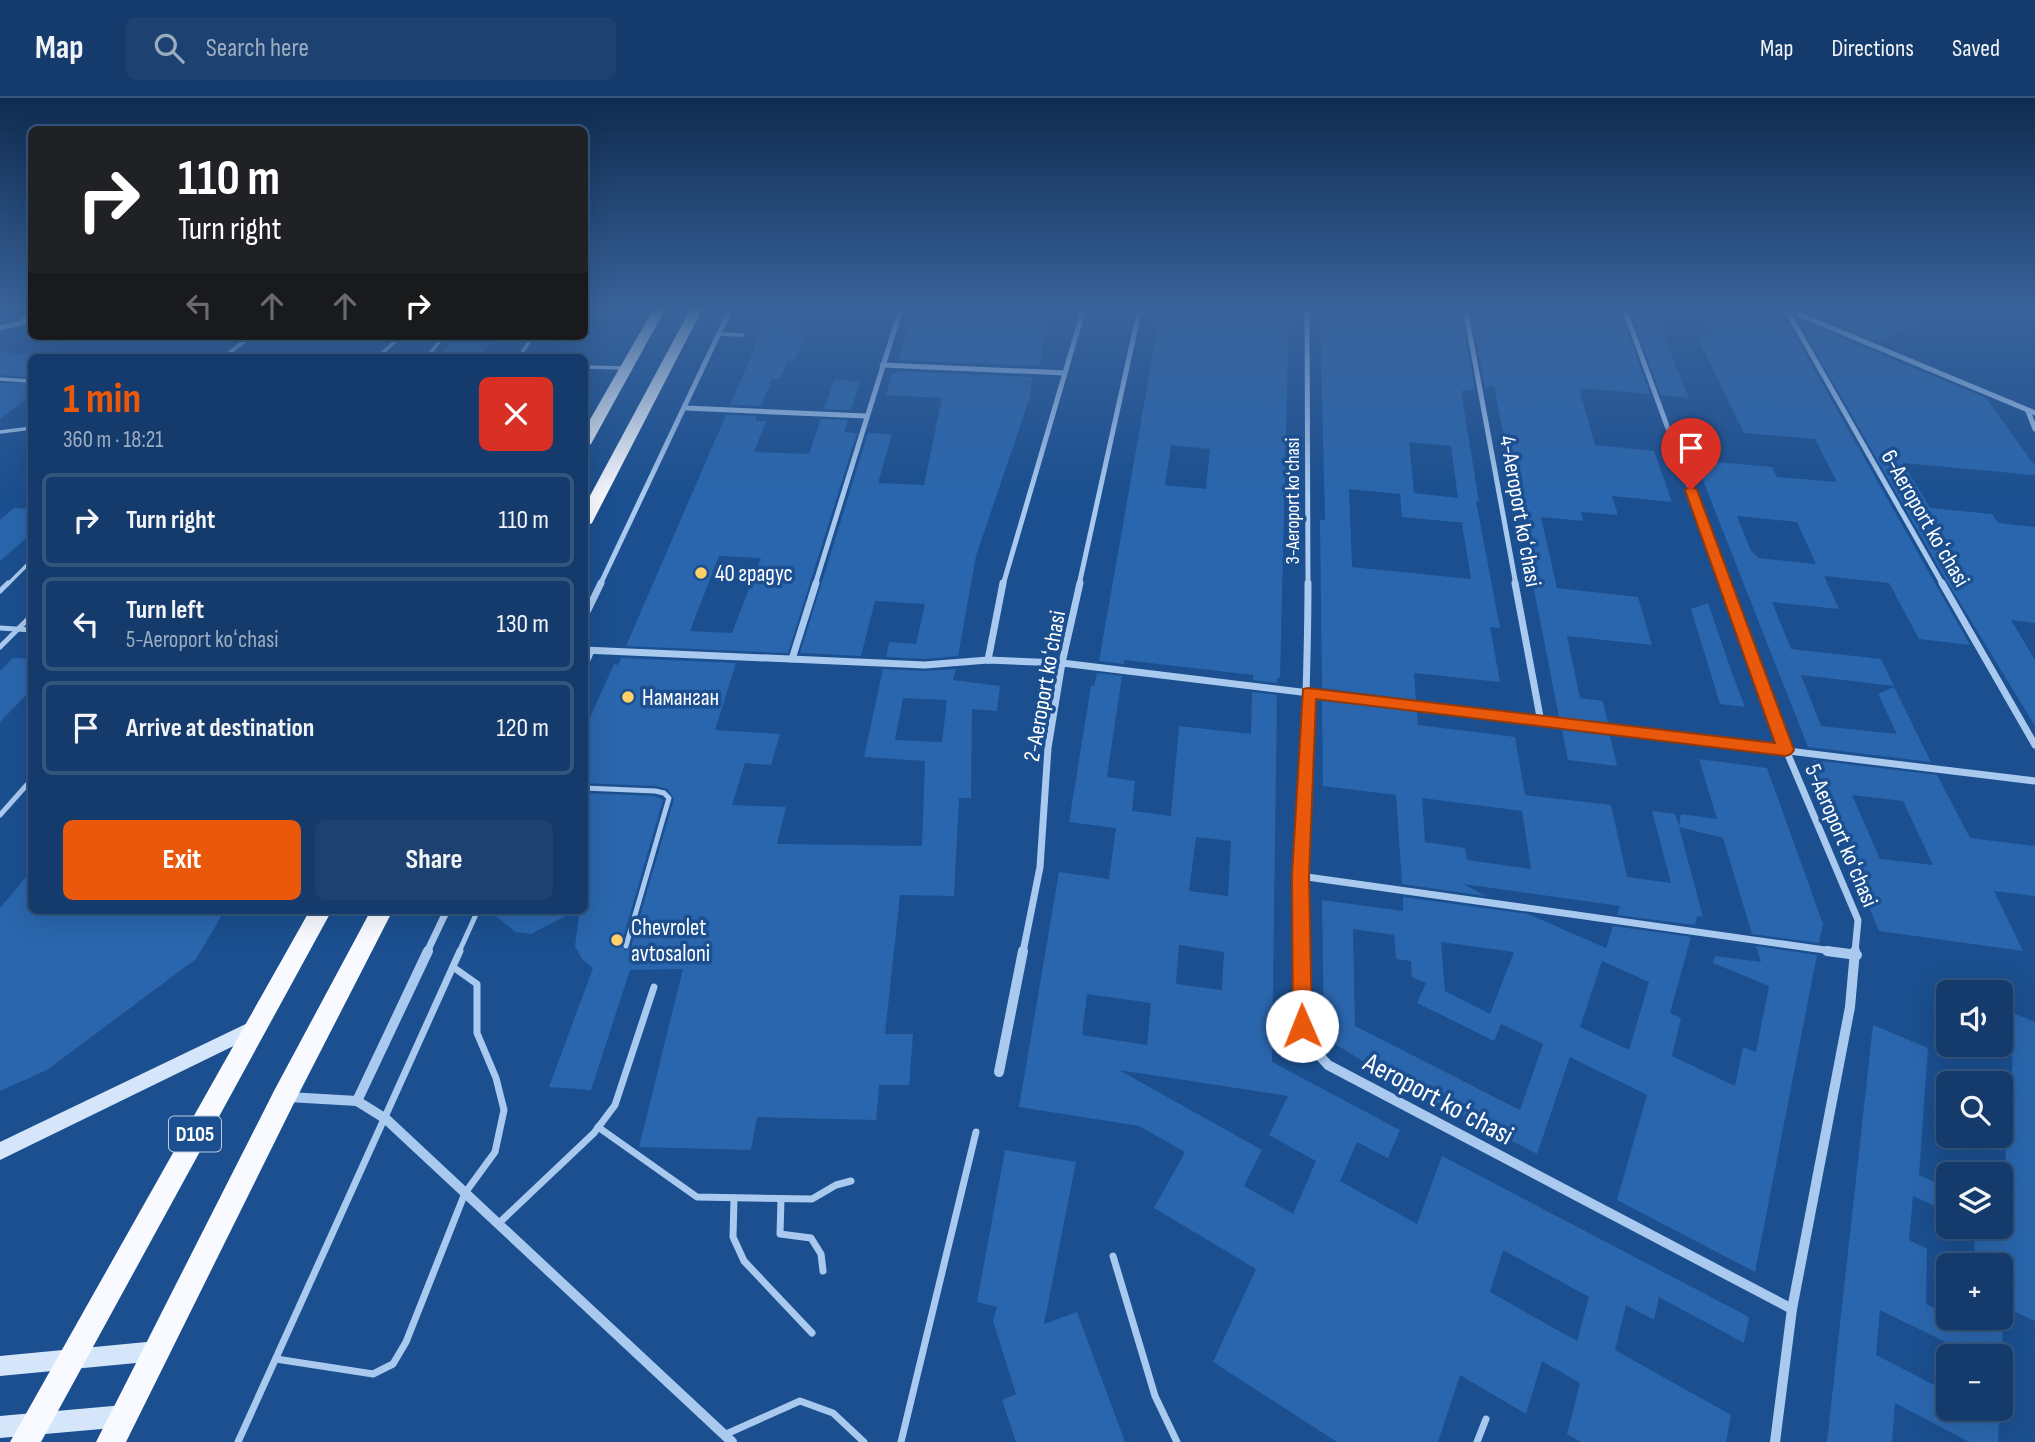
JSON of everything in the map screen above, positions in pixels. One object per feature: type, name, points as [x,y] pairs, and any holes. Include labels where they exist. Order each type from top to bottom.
[{"type":"highway","points":[[588,436],[624,371]]},
{"type":"highway","points":[[588,515],[664,371]]},
{"type":"highway","name":"D105","points":[[30,1432],[319,914]]},
{"type":"highway","name":"D105","points":[[111,1442],[284,1097],[380,914]]},
{"type":"main road","points":[[0,1151],[252,1030]]},
{"type":"main road","points":[[0,1366],[157,1351]]},
{"type":"main road","points":[[0,1427],[30,1432],[124,1416]]},
{"type":"street","points":[[588,610],[703,371]]},
{"type":"street","points":[[792,659],[880,371]]},
{"type":"street","points":[[988,660],[1005,573],[1065,373],[1013,371]]},
{"type":"street","name":"2-Aeroport koʻchasi","points":[[999,1072],[1040,867],[1048,748],[1062,663],[1126,371]]},
{"type":"street","name":"3-Aeroport koʻchasi","points":[[1307,371],[1308,693]]},
{"type":"street","name":"4-Aeroport koʻchasi","points":[[1477,371],[1541,722]]},
{"type":"street","name":"5-Aeroport koʻchasi","points":[[1647,371],[1786,750],[1858,920],[1857,956],[1850,1007],[1792,1308],[1775,1442]]},
{"type":"street","name":"6-Aeroport koʻchasi","points":[[1820,371],[2035,745]]},
{"type":"street","points":[[1933,371],[2035,413]]},
{"type":"street","points":[[686,408],[866,416]]},
{"type":"street","points":[[2028,411],[2035,429]]},
{"type":"street","points":[[588,651],[925,666],[988,660],[1062,663],[2035,781]]},
{"type":"street","name":"Aeroport koʻchasi","points":[[1308,693],[1300,876],[1302,1026],[1309,1044],[1328,1065],[1792,1308]]},
{"type":"street","points":[[1300,876],[1857,956]]},
{"type":"street","points":[[356,1101],[445,914]]},
{"type":"street","points":[[284,1097],[356,1101],[386,1119],[728,1438]]},
{"type":"lane","points":[[0,379],[28,381]]},
{"type":"lane","points":[[0,432],[28,428]]},
{"type":"lane","points":[[0,591],[28,564]]},
{"type":"lane","points":[[0,647],[28,619]]},
{"type":"lane","points":[[0,628],[28,630]]},
{"type":"lane","points":[[0,815],[28,784]]},
{"type":"lane","points":[[588,788],[655,790],[669,798],[626,946]]},
{"type":"lane","points":[[237,1442],[386,1119],[476,914]]},
{"type":"lane","points":[[276,1359],[373,1374],[393,1364],[406,1342],[465,1193],[495,1152],[504,1110],[496,1078],[477,1033],[477,984],[453,967]]},
{"type":"lane","points":[[498,1224],[598,1127],[615,1105],[654,988]]},
{"type":"lane","points":[[598,1127],[697,1197],[812,1199],[836,1185],[851,1181]]},
{"type":"lane","points":[[901,1442],[976,1132]]},
{"type":"lane","points":[[734,1198],[733,1237],[744,1261],[812,1333]]},
{"type":"lane","points":[[781,1199],[780,1234],[811,1238],[821,1254],[823,1271]]},
{"type":"lane","points":[[1113,1256],[1156,1396],[1177,1442]]},
{"type":"lane","points":[[728,1438],[800,1401],[833,1413],[864,1442]]},
{"type":"lane","points":[[1477,1442],[1486,1419]]},
{"type":"building","points":[[0,371],[28,371],[28,378],[0,375]]},
{"type":"building","points":[[745,371],[783,371],[780,379],[772,379],[761,406],[730,405]]},
{"type":"building","points":[[897,371],[1032,377],[1030,397],[976,556],[958,656],[925,659],[886,657],[889,642],[916,644],[925,604],[875,601],[861,656],[800,653],[868,433],[892,434],[878,483],[924,485],[942,398],[886,395],[892,374]]},
{"type":"building","points":[[1150,371],[1287,371],[1280,678],[1277,678],[1277,683],[1253,680],[1253,675],[1124,660],[1124,664],[1099,661]],"holes":[[[1171,445],[1210,449],[1206,489],[1165,485]]]},
{"type":"building","points":[[1321,371],[1471,371],[1475,389],[1461,391],[1479,502],[1476,501],[1500,628],[1490,627],[1500,682],[1414,673],[1416,700],[1322,688],[1320,520],[1325,520]],"holes":[[[1409,442],[1451,446],[1458,498],[1414,493]],[[1349,489],[1400,494],[1402,517],[1466,523],[1462,524],[1471,579],[1352,567]]]},
{"type":"building","points":[[1482,371],[1642,371],[1650,394],[1579,388],[1595,445],[1654,451],[1672,502],[1612,496],[1618,515],[1581,512],[1583,521],[1541,517],[1557,588],[1638,597],[1652,645],[1567,636],[1580,698],[1603,701],[1608,723],[1559,717],[1494,386],[1485,387]]},
{"type":"building","points":[[1652,371],[1678,371],[1689,398],[1661,395]]},
{"type":"building","points":[[1714,371],[1815,371],[1970,645],[1919,639],[1889,583],[1824,576],[1839,609],[1772,602],[1791,649],[1881,659],[1894,686],[1801,675],[1821,726],[1897,734],[1878,694],[1894,687],[1931,762],[1808,747],[1695,460],[1772,467],[1777,477],[1837,482],[1815,439],[1744,433]],"holes":[[[1737,516],[1797,522],[1816,564],[1759,558],[1751,551]]]},
{"type":"building","points":[[1827,371],[1920,371],[1986,398],[2035,466],[2035,475],[1903,463],[1930,508],[1992,514],[1998,523],[2035,527],[2035,623],[2011,620],[2035,660],[2035,726],[1945,578]]},
{"type":"building","points":[[834,380],[860,381],[851,410],[824,409]]},
{"type":"building","points":[[0,383],[28,383],[28,398],[0,419]]},
{"type":"building","points":[[726,415],[757,416],[756,421],[766,421],[754,452],[809,454],[821,419],[848,420],[844,432],[857,433],[788,653],[626,646]],"holes":[[[719,556],[761,558],[732,633],[690,631]]]},
{"type":"building","points":[[14,508],[28,509],[28,536],[0,561],[0,520]]},
{"type":"building","points":[[1708,603],[1745,707],[1720,704],[1691,609]]},
{"type":"building","points":[[13,658],[28,659],[28,693],[0,722],[0,671]]},
{"type":"building","points":[[621,658],[736,663],[715,730],[780,734],[771,765],[745,763],[732,805],[786,807],[777,844],[922,846],[925,761],[864,757],[883,669],[956,669],[953,680],[1000,686],[997,711],[972,709],[971,798],[959,798],[954,896],[900,895],[885,1034],[913,1034],[909,1085],[879,1085],[876,1120],[757,1117],[751,1150],[639,1147],[683,969],[630,970],[591,1090],[549,1087],[593,968],[582,959],[575,946],[579,914],[588,914],[588,793],[654,796],[663,800],[621,945],[625,951],[631,947],[674,799],[668,789],[656,786],[588,783],[588,722],[614,664],[618,665]],"holes":[[[903,698],[947,700],[942,742],[895,740]]]},
{"type":"building","points":[[1097,673],[1122,676],[1107,777],[1135,781],[1132,811],[1171,816],[1179,726],[1251,734],[1252,692],[1277,695],[1272,1062],[1400,1130],[1388,1158],[1357,1142],[1340,1181],[1417,1224],[1442,1156],[1749,1317],[1744,1343],[1659,1297],[1654,1320],[1626,1305],[1615,1350],[1731,1415],[1726,1442],[1581,1442],[1567,1434],[1580,1383],[1542,1361],[1526,1414],[1460,1375],[1438,1442],[1337,1442],[1213,1362],[1256,1269],[1154,1208],[1185,1152],[1139,1126],[1019,1107],[1059,872],[1109,879],[1116,828],[1069,822],[1091,686],[1094,686]],"holes":[[[1196,837],[1231,841],[1228,896],[1189,891]],[[1179,945],[1224,952],[1222,990],[1176,984]],[[1087,994],[1151,1003],[1147,1045],[1082,1035]],[[1119,1070],[1288,1096],[1269,1135],[1316,1161],[1293,1214],[1244,1186],[1262,1150]],[[1503,1250],[1589,1297],[1577,1341],[1490,1292]]]},
{"type":"building","points":[[1322,701],[1417,712],[1418,725],[1515,737],[1525,795],[1611,805],[1627,877],[1671,883],[1652,811],[1675,814],[1679,826],[1681,814],[1717,819],[1699,759],[1767,768],[1823,924],[1819,943],[1752,934],[1723,838],[1679,827],[1703,917],[1697,916],[1695,925],[1617,915],[1620,906],[1463,884],[1486,896],[1402,884],[1396,795],[1323,786]],"holes":[[[1422,798],[1522,811],[1531,869],[1467,860],[1465,848],[1425,842]]]},
{"type":"building","points":[[1562,730],[1610,736],[1617,766],[1568,760]]},
{"type":"building","points":[[1813,760],[1937,775],[1970,838],[2035,846],[2035,896],[1994,891],[2023,951],[1879,931],[1835,824]],"holes":[[[1852,795],[1903,801],[1933,865],[1880,859]]]},
{"type":"building","points":[[28,875],[28,914],[223,914],[196,959],[47,1070],[0,1091],[0,908]]},
{"type":"building","points":[[1403,897],[1528,914],[1606,948],[1613,926],[1691,937],[1670,1013],[1681,1018],[1672,1056],[1735,1086],[1743,1047],[1756,1052],[1769,986],[1713,963],[1715,956],[1761,962],[1756,946],[1817,955],[1755,1272],[1617,1200],[1647,1095],[1570,1057],[1537,1154],[1388,1077],[1324,1037],[1322,900],[1403,911]],"holes":[[[1353,929],[1394,935],[1396,959],[1411,961],[1412,977],[1426,983],[1417,1003],[1494,1041],[1501,1024],[1543,1044],[1520,1110],[1355,1026]],[[1441,942],[1514,952],[1490,1014],[1445,991]],[[1602,961],[1649,982],[1629,1050],[1580,1027]]]},
{"type":"building","points":[[494,914],[569,914],[531,934],[515,932]]},
{"type":"building","points":[[2013,1013],[2035,1022],[2035,1321],[2013,1311],[2013,1253],[1974,1253],[1975,1239],[2013,1239],[2013,1162],[2006,1162],[2006,1148],[2013,1148]]},
{"type":"building","points":[[1873,1025],[1928,1048],[1919,1175],[1936,1183],[1936,1207],[1913,1196],[1909,1240],[1927,1249],[1926,1304],[1936,1309],[1936,1330],[2003,1330],[2002,1344],[1949,1344],[1880,1310],[1876,1355],[1936,1386],[1936,1421],[1999,1421],[1998,1442],[1969,1442],[1895,1403],[1892,1442],[1827,1442]]},
{"type":"building","points":[[1005,1150],[1076,1162],[1044,1324],[1077,1312],[1125,1442],[1016,1442],[1002,1400],[1016,1394],[993,1321],[997,1307],[977,1302]]},
{"type":"place","name":"40 градус","points":[[701,573]]},
{"type":"place","name":"Наманган","points":[[628,697]]},
{"type":"place","name":"Chevrolet avtosaloni","points":[[617,940]]},
{"type":"route","points":[[1302,1026],[1300,876],[1308,693],[1786,750],[1691,490]]}]
